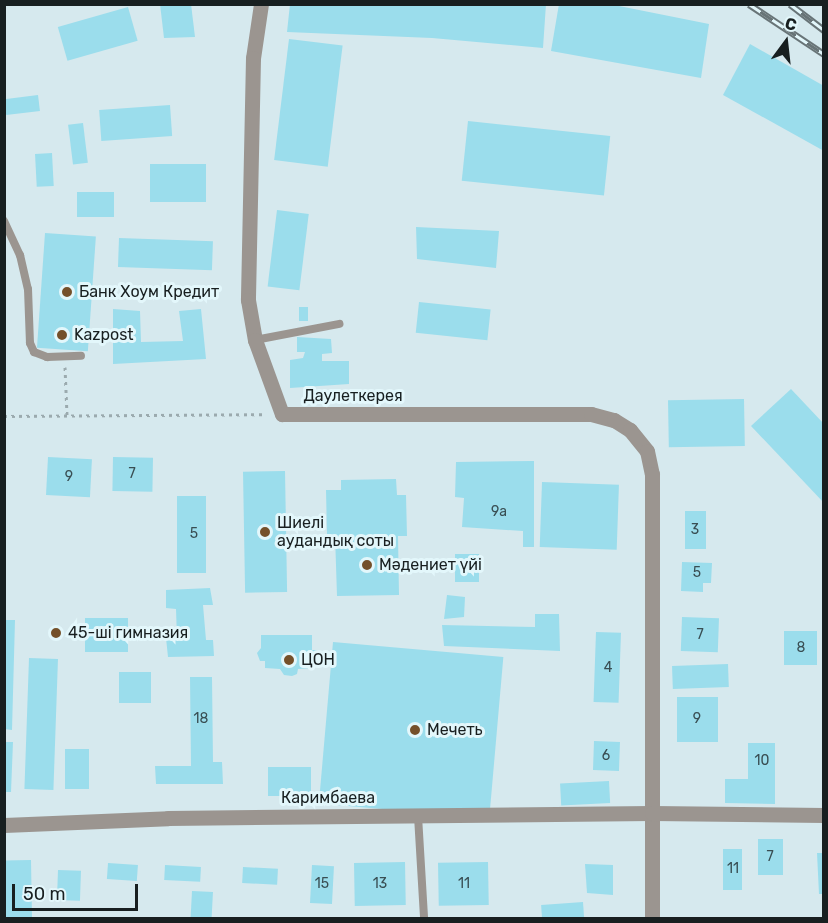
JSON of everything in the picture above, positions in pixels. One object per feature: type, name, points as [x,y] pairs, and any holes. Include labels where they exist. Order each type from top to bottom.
[{"type":"street","name":"Даулеткерея","points":[[261,4],[253,58],[248,300],[255,340],[282,414],[591,414],[614,420],[630,430],[647,450],[652,474],[652,813]]},
{"type":"street","name":"Каримбаева","points":[[4,825],[168,818],[652,813],[824,815]]},
{"type":"street","points":[[652,813],[652,918]]},
{"type":"lane","points":[[4,221],[20,255],[25,278],[30,343],[34,352],[47,357],[81,356]]},
{"type":"lane","points":[[255,340],[339,324]]},
{"type":"lane","points":[[418,816],[424,918]]},
{"type":"path","points":[[65,356],[67,415]]},
{"type":"path","points":[[4,416],[282,414]]},
{"type":"building","points":[[160,4],[191,4],[195,37],[164,38]]},
{"type":"building","points":[[290,4],[546,4],[543,48],[432,38],[287,32]]},
{"type":"building","points":[[559,4],[609,4],[709,24],[701,78],[551,51]]},
{"type":"building","points":[[128,7],[138,41],[67,61],[58,27]]},
{"type":"building","points":[[289,39],[343,46],[328,167],[274,160]]},
{"type":"building","points":[[750,44],[824,86],[824,151],[723,95]]},
{"type":"building","points":[[38,95],[40,111],[6,115],[4,99]]},
{"type":"building","points":[[170,105],[172,136],[101,141],[99,110]]},
{"type":"building","points":[[468,121],[610,136],[604,196],[462,181]]},
{"type":"building","points":[[83,123],[88,163],[73,165],[68,125]]},
{"type":"building","points":[[52,153],[54,186],[37,187],[35,154]]},
{"type":"building","points":[[150,164],[206,164],[206,202],[150,202]]},
{"type":"building","points":[[77,192],[114,192],[114,217],[77,217]]},
{"type":"building","points":[[277,210],[309,214],[299,290],[268,286]]},
{"type":"building","points":[[416,227],[499,231],[496,268],[417,259]]},
{"type":"building","name":"Банк Хоум Кредит","points":[[45,233],[96,237],[88,351],[37,348]]},
{"type":"building","points":[[119,238],[213,241],[212,270],[118,267]]},
{"type":"building","points":[[419,302],[491,310],[487,340],[416,333]]},
{"type":"building","points":[[299,307],[308,307],[308,321],[299,321]]},
{"type":"building","points":[[113,309],[140,311],[141,342],[183,341],[179,311],[201,309],[206,359],[113,364]]},
{"type":"building","points":[[297,337],[331,339],[332,353],[322,354],[322,361],[349,361],[349,384],[290,388],[290,360],[303,358],[305,352],[297,352]]},
{"type":"building","points":[[791,389],[824,424],[824,503],[751,426]]},
{"type":"building","points":[[744,399],[745,446],[669,447],[668,400]]},
{"type":"building","points":[[48,457],[92,459],[90,497],[46,495]]},
{"type":"building","points":[[113,457],[153,458],[152,492],[112,491]]},
{"type":"building","points":[[534,461],[534,547],[523,547],[523,531],[462,527],[464,498],[455,497],[456,462]]},
{"type":"building","name":"Шиелі аудандық соты","points":[[285,471],[287,592],[245,593],[243,472]]},
{"type":"building","name":"Мәдениет үйі","points":[[396,479],[397,495],[406,495],[407,536],[398,536],[399,595],[337,596],[335,535],[327,535],[326,490],[341,490],[341,480]]},
{"type":"building","points":[[542,482],[619,485],[617,550],[540,547]]},
{"type":"building","points":[[177,496],[206,496],[206,573],[177,573]]},
{"type":"building","points":[[685,511],[706,511],[706,549],[685,549]]},
{"type":"building","points":[[455,554],[479,554],[479,582],[455,582]]},
{"type":"building","points":[[682,562],[712,563],[711,583],[703,583],[703,592],[681,591]]},
{"type":"building","points":[[210,588],[213,605],[203,605],[206,640],[213,640],[214,656],[168,657],[166,638],[177,639],[176,609],[166,608],[166,590]]},
{"type":"building","points":[[447,595],[465,597],[464,617],[444,619]]},
{"type":"building","points":[[535,614],[559,614],[560,651],[444,646],[442,625],[535,627]]},
{"type":"building","points":[[682,617],[719,618],[718,652],[681,651]]},
{"type":"building","points":[[85,618],[128,618],[128,652],[85,652]]},
{"type":"building","points":[[4,620],[15,620],[12,730],[4,729]]},
{"type":"building","points":[[784,631],[817,631],[817,665],[784,665]]},
{"type":"building","points":[[596,632],[621,633],[619,703],[594,702]]},
{"type":"building","name":"ЦОН","points":[[261,635],[312,635],[312,650],[319,650],[320,657],[311,664],[312,668],[298,669],[297,674],[292,676],[284,675],[280,669],[265,668],[265,661],[260,661],[257,653],[261,648]]},
{"type":"building","name":"Мечеть","points":[[333,642],[503,657],[489,818],[319,803]]},
{"type":"building","points":[[29,658],[58,659],[53,790],[24,789]]},
{"type":"building","points":[[728,664],[729,687],[673,689],[672,666]]},
{"type":"building","points":[[119,672],[151,672],[151,703],[119,703]]},
{"type":"building","points":[[190,677],[212,677],[213,762],[222,762],[223,784],[156,784],[155,766],[191,766]]},
{"type":"building","points":[[677,697],[718,697],[718,742],[677,742]]},
{"type":"building","points":[[594,741],[620,742],[619,771],[593,770]]},
{"type":"building","points":[[4,742],[13,742],[11,792],[4,792]]},
{"type":"building","points":[[748,743],[775,743],[775,804],[725,803],[725,779],[748,779]]},
{"type":"building","points":[[65,749],[89,749],[89,789],[65,789]]},
{"type":"building","points":[[268,767],[311,767],[311,796],[268,796]]},
{"type":"building","points":[[609,781],[610,803],[561,806],[560,784]]},
{"type":"building","points":[[758,839],[783,839],[783,875],[758,875]]},
{"type":"building","points":[[723,849],[742,849],[742,890],[723,890]]},
{"type":"building","points":[[817,853],[824,853],[824,894],[819,894]]},
{"type":"building","points":[[4,860],[31,860],[32,918],[5,918]]},
{"type":"building","points":[[405,862],[406,905],[355,906],[354,863]]},
{"type":"building","points":[[488,862],[489,905],[439,906],[438,863]]},
{"type":"building","points":[[108,863],[138,865],[137,881],[107,879]]},
{"type":"building","points":[[585,864],[613,865],[613,895],[587,893]]},
{"type":"building","points":[[165,865],[201,867],[200,882],[164,880]]},
{"type":"building","points":[[312,865],[334,866],[332,904],[310,903]]},
{"type":"building","points":[[243,867],[278,869],[277,885],[242,883]]},
{"type":"building","points":[[58,870],[81,871],[80,901],[57,900]]},
{"type":"building","points":[[192,891],[213,892],[212,918],[191,918]]},
{"type":"building","points":[[583,902],[584,918],[542,918],[541,905]]},
{"type":"railway","points":[[749,4],[824,54]]},
{"type":"railway","points":[[790,4],[824,30]]},
{"type":"place","name":"Банк Хоум Кредит","points":[[67,292]]},
{"type":"place","name":"Kazpost","points":[[62,335]]},
{"type":"place","name":"Шиелі аудандық соты","points":[[265,532]]},
{"type":"place","name":"Мәдениет үйі","points":[[367,565]]},
{"type":"place","name":"45-ші гимназия","points":[[56,633]]},
{"type":"place","name":"ЦОН","points":[[289,660]]},
{"type":"place","name":"Мечеть","points":[[415,730]]}]
